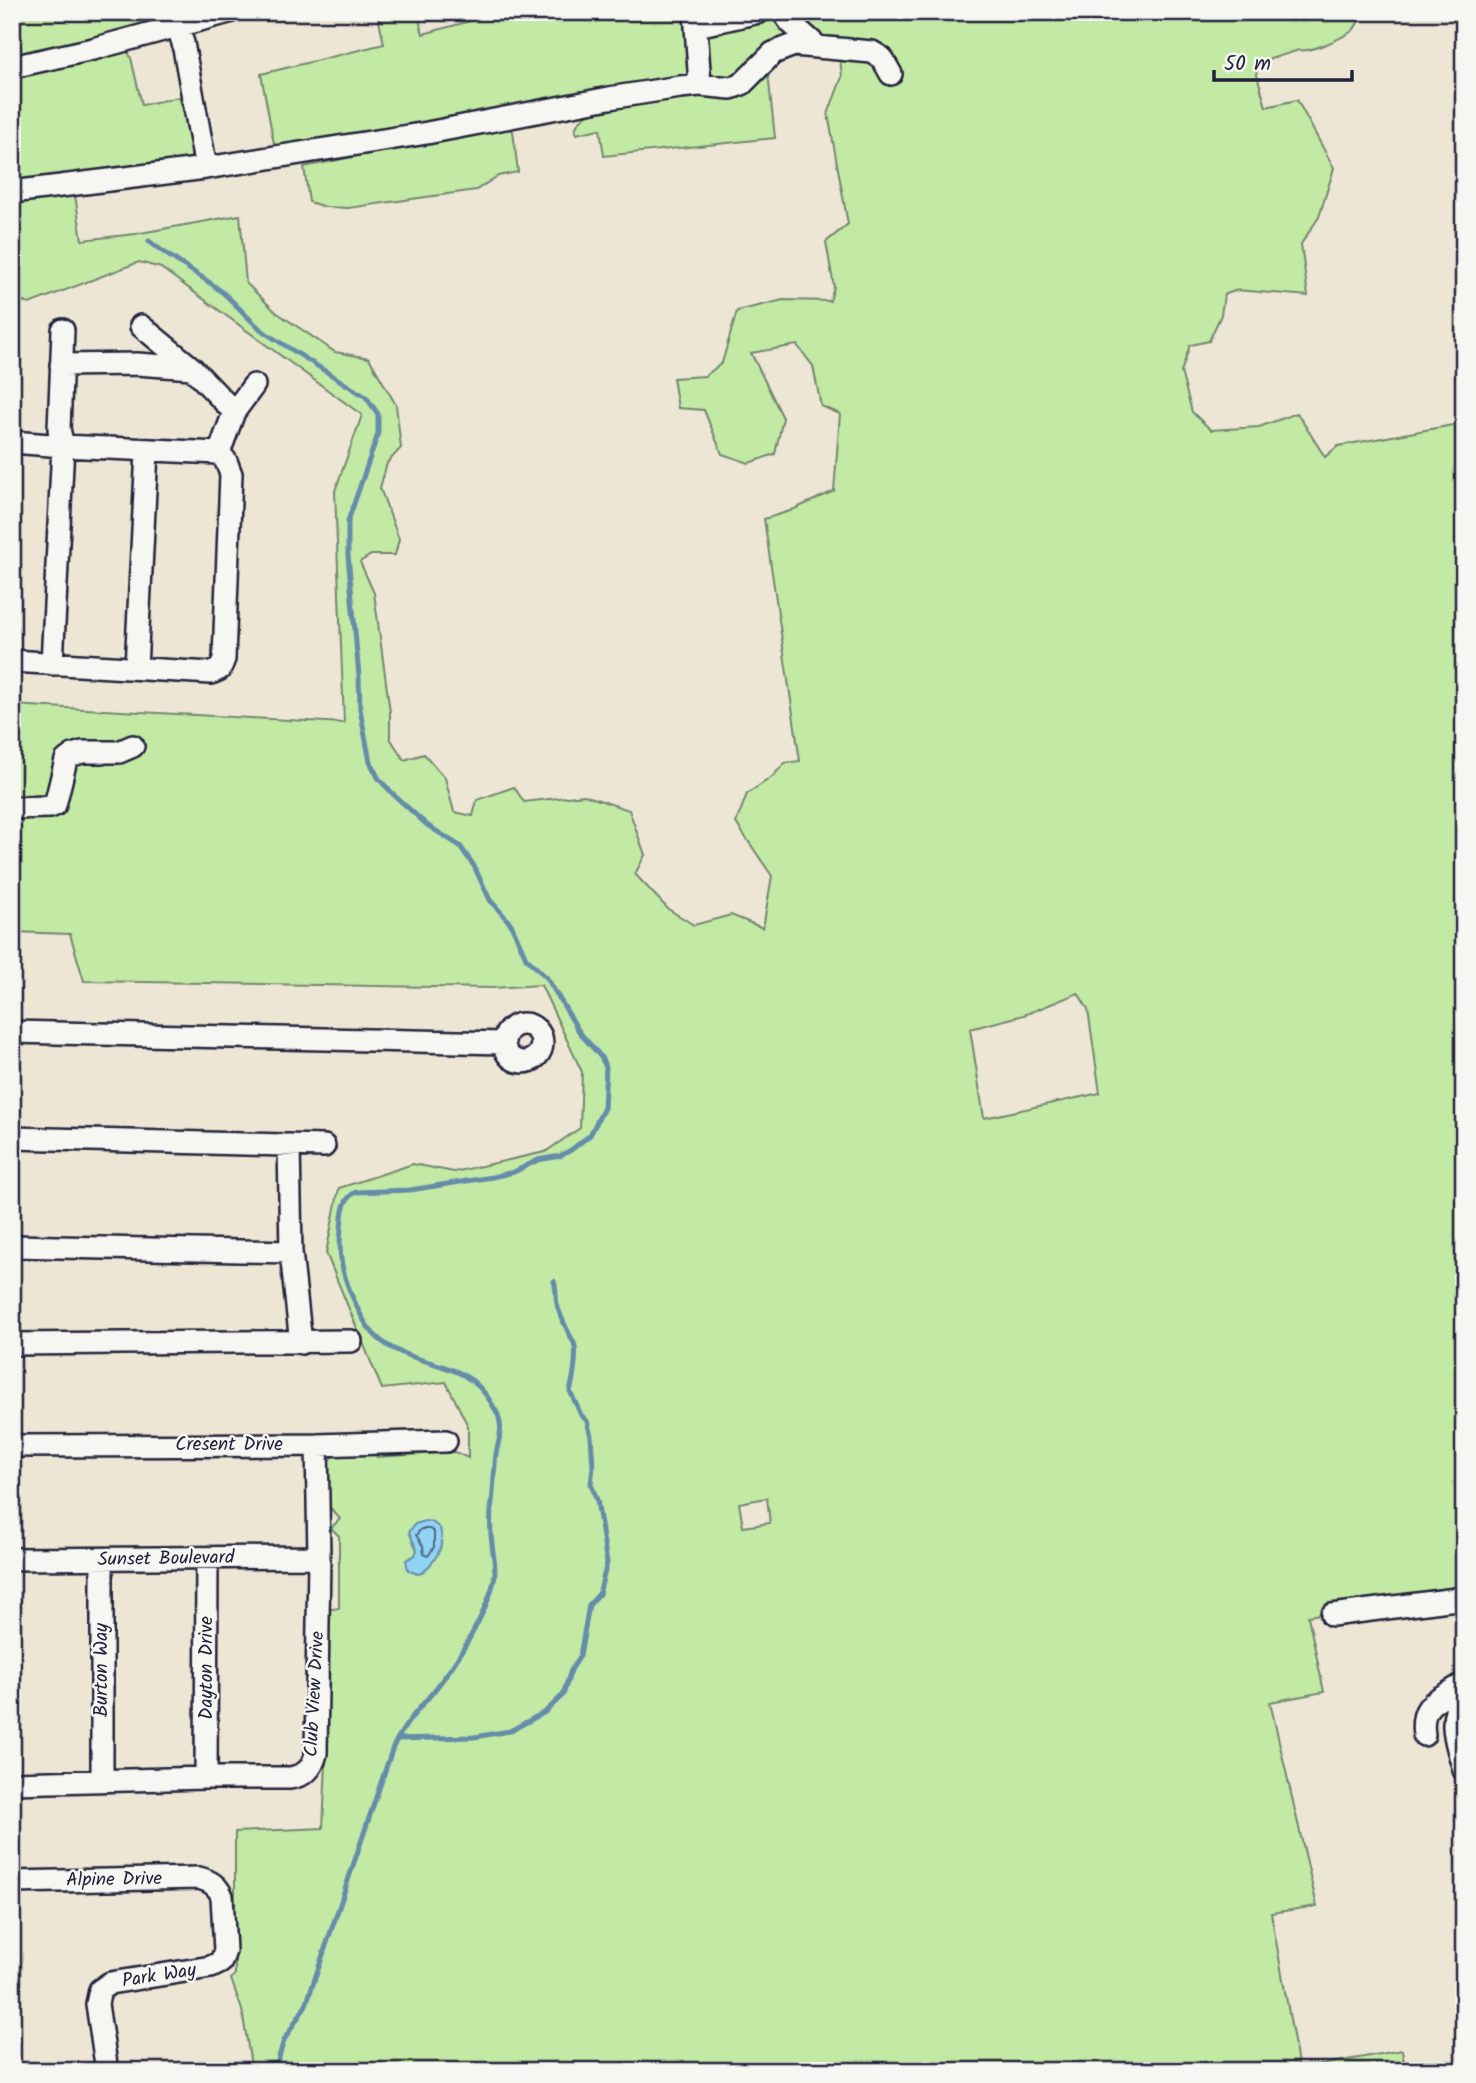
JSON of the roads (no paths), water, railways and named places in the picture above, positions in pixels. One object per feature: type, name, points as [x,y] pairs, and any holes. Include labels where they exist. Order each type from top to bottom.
[{"type":"street","points":[[12,67],[175,19],[229,12]]},
{"type":"street","points":[[700,85],[696,19],[760,12]]},
{"type":"street","points":[[783,12],[791,23],[818,47]]},
{"type":"street","points":[[175,19],[206,168]]},
{"type":"street","points":[[12,192],[206,168],[427,133],[609,98],[700,85],[725,89],[737,87],[761,63],[779,50],[794,45],[872,52],[882,58],[891,74]]},
{"type":"street","points":[[137,363],[140,317],[234,412]]},
{"type":"street","points":[[52,664],[63,446],[59,429],[63,330]]},
{"type":"street","points":[[61,365],[137,363],[192,368]]},
{"type":"street","points":[[12,661],[211,673],[220,669],[224,659],[231,474],[219,453],[234,412],[254,385]]},
{"type":"street","points":[[12,442],[219,453]]},
{"type":"street","points":[[135,668],[147,451]]},
{"type":"street","points":[[12,808],[55,805],[66,760],[73,755],[82,752],[119,752],[133,747]]},
{"type":"street","points":[[12,1032],[504,1043]]},
{"type":"street","points":[[12,1138],[324,1146]]},
{"type":"street","points":[[289,1145],[291,1252],[301,1343]]},
{"type":"street","points":[[12,1246],[291,1252]]},
{"type":"street","points":[[12,1344],[351,1341]]},
{"type":"street","name":"Cresent Drive","points":[[12,1446],[317,1445],[446,1441]]},
{"type":"street","name":"Club View Drive","points":[[12,1783],[302,1776],[313,1763],[316,1754],[319,1557],[317,1445]]},
{"type":"street","name":"Sunset Boulevard","points":[[12,1559],[319,1557]]},
{"type":"street","name":"Dayton Drive","points":[[206,1777],[207,1559]]},
{"type":"street","name":"Burton Way","points":[[102,1560],[102,1780]]},
{"type":"street","points":[[1332,1615],[1464,1598]]},
{"type":"street","points":[[1424,1735],[1423,1714],[1428,1706],[1464,1683]]},
{"type":"street","points":[[1464,1692],[1458,1704],[1453,1729],[1464,1770]]},
{"type":"street","name":"Alpine Drive","points":[[12,1882],[199,1878],[215,1885]]},
{"type":"street","name":"Park Way","points":[[107,2071],[97,2004],[100,1990],[110,1983],[211,1968],[221,1962],[225,1951],[222,1896],[215,1885]]},
{"type":"water","points":[[425,1521],[440,1528],[441,1544],[430,1565],[417,1574],[408,1570],[406,1560],[415,1555],[417,1550],[409,1532],[415,1524]]},
{"type":"waterway","points":[[149,241],[222,292],[267,334],[366,397],[378,414],[378,434],[348,521],[348,555],[360,709],[370,762],[379,779],[395,796],[427,825],[460,846],[474,866],[490,900],[511,924],[526,958],[547,978],[580,1033],[601,1057],[606,1067],[604,1108],[590,1135],[560,1156],[538,1160],[514,1172],[492,1177],[410,1190],[356,1192],[348,1198],[344,1208],[340,1238],[342,1263],[352,1296],[369,1328],[384,1343],[398,1351],[456,1371],[469,1379],[481,1389],[498,1414],[500,1432],[491,1518],[495,1576],[486,1605],[466,1645],[404,1728],[393,1747],[306,2005],[284,2040],[275,2071]]},
{"type":"waterway","points":[[397,1739],[474,1737],[510,1731],[545,1712],[563,1695],[571,1670],[580,1656],[589,1605],[599,1594],[607,1563],[597,1500],[591,1484],[591,1436],[587,1421],[581,1415],[570,1391],[575,1367],[575,1347],[558,1308],[554,1281]]}]
